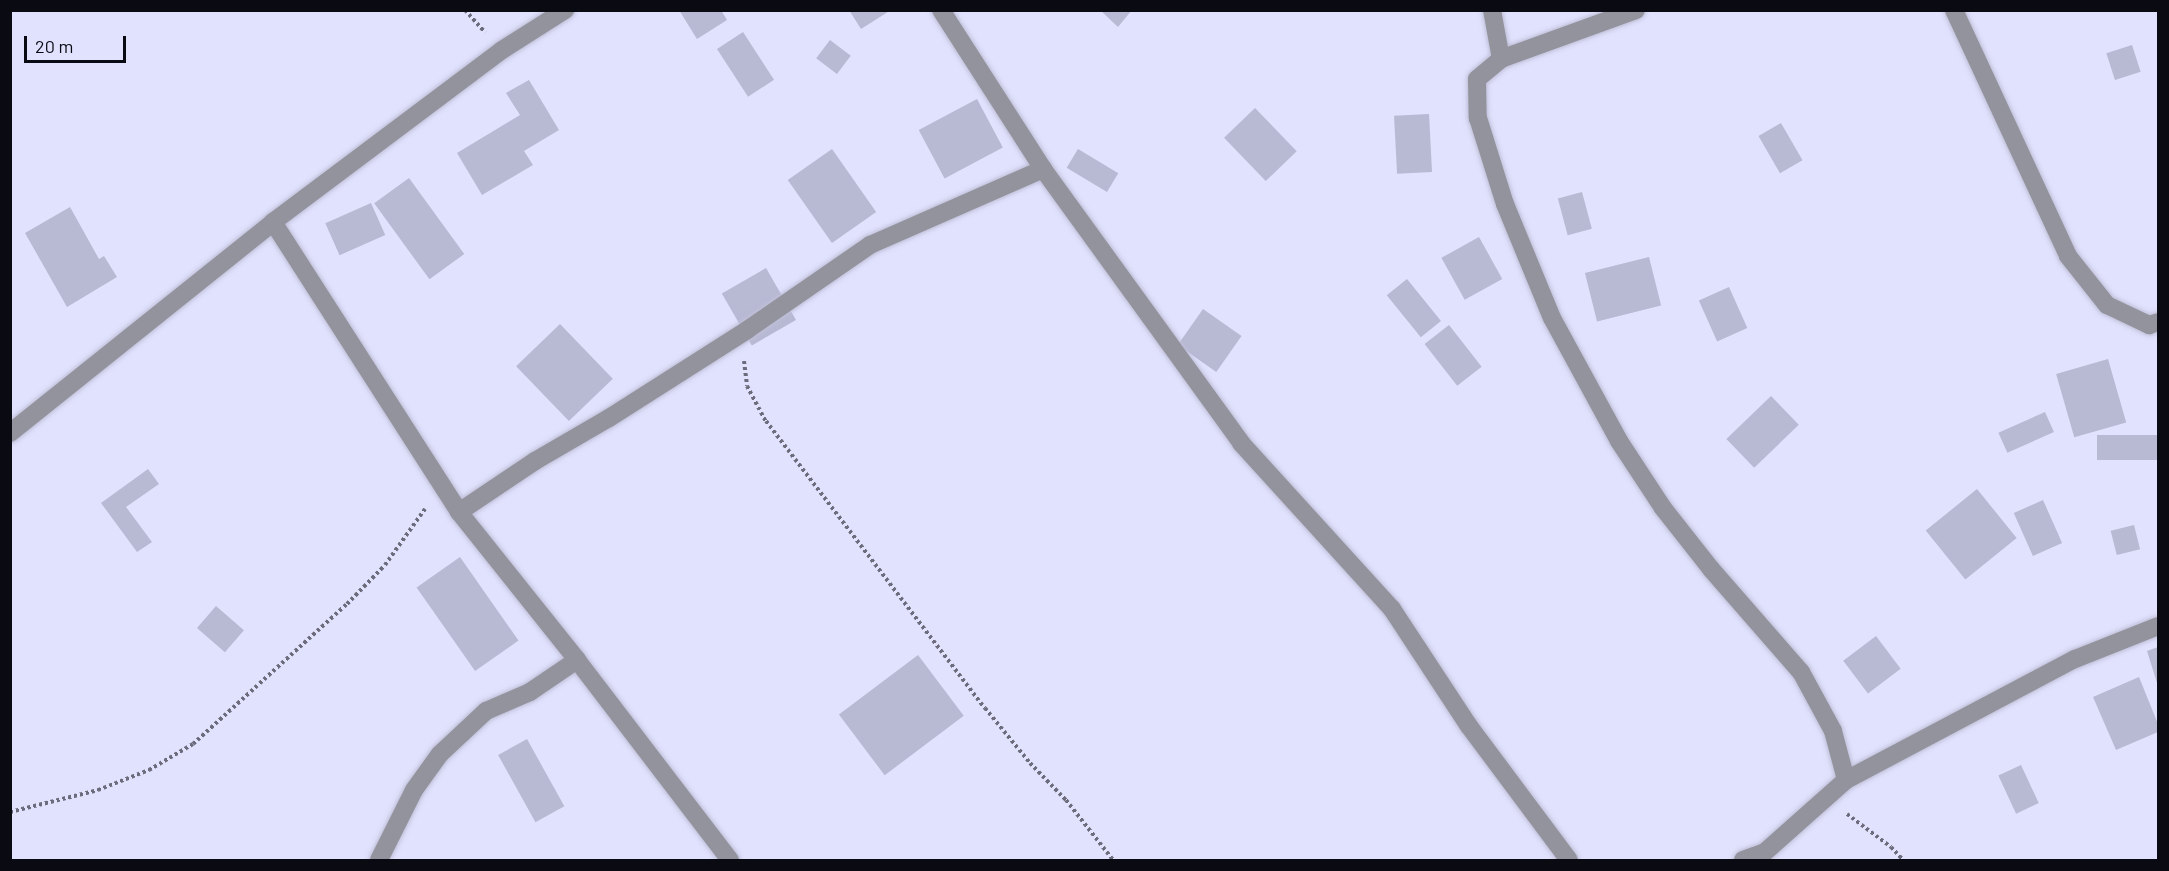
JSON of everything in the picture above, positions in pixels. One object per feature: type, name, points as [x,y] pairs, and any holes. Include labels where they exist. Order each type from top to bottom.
[{"type":"street","points":[[10,433],[273,222],[502,51],[565,10]]},
{"type":"street","points":[[941,10],[1043,169],[1241,443],[1392,609],[1469,726],[1569,861]]},
{"type":"street","points":[[1492,10],[1501,59]]},
{"type":"street","points":[[1636,10],[1501,59],[1477,79],[1478,118],[1505,204],[1552,318],[1619,441],[1664,508],[1711,569],[1801,672],[1833,731],[1846,780]]},
{"type":"street","points":[[1954,10],[2068,256],[2107,305],[2150,325],[2158,322]]},
{"type":"street","points":[[459,512],[747,330],[870,245],[1043,169]]},
{"type":"street","points":[[273,222],[441,487],[577,660],[730,861]]},
{"type":"street","points":[[1743,861],[1765,852],[1846,780],[2075,659],[2158,626]]},
{"type":"street","points":[[379,861],[414,790],[440,754],[486,711],[530,692],[577,660]]},
{"type":"path","points":[[747,330],[744,355],[747,386],[766,421],[985,708],[1030,763],[1066,800],[1113,861]]},
{"type":"path","points":[[10,812],[98,790],[149,770],[193,744],[346,604],[385,565],[441,487]]},
{"type":"path","points":[[1827,799],[1891,847],[1903,861]]},
{"type":"building","points":[[679,10],[721,10],[727,20],[697,39]]},
{"type":"building","points":[[849,10],[891,10],[861,29]]},
{"type":"building","points":[[1100,10],[1132,10],[1118,27]]},
{"type":"building","points":[[743,32],[774,80],[748,97],[717,49]]},
{"type":"building","points":[[830,40],[851,56],[837,74],[816,58]]},
{"type":"building","points":[[2132,45],[2141,72],[2115,80],[2106,53]]},
{"type":"building","points":[[529,80],[559,130],[524,151],[533,165],[482,195],[457,153],[520,115],[506,93]]},
{"type":"building","points":[[977,99],[1003,148],[945,179],[919,130]]},
{"type":"building","points":[[1255,108],[1297,151],[1266,181],[1224,138]]},
{"type":"building","points":[[1429,114],[1432,172],[1397,174],[1394,116]]},
{"type":"building","points":[[1781,123],[1802,160],[1780,173],[1758,136]]},
{"type":"building","points":[[832,149],[876,212],[832,243],[788,180]]},
{"type":"building","points":[[1078,149],[1118,173],[1107,192],[1067,168]]},
{"type":"building","points":[[409,178],[464,254],[429,279],[374,203]]},
{"type":"building","points":[[1582,192],[1592,229],[1568,235],[1558,198]]},
{"type":"building","points":[[371,203],[385,235],[340,255],[325,223]]},
{"type":"building","points":[[70,207],[99,259],[104,256],[117,277],[67,307],[25,233]]},
{"type":"building","points":[[1479,237],[1502,279],[1465,300],[1441,258]]},
{"type":"building","points":[[1649,257],[1661,306],[1597,321],[1585,273]]},
{"type":"building","points":[[766,268],[796,320],[752,345],[722,294]]},
{"type":"building","points":[[1407,279],[1441,321],[1421,337],[1387,295]]},
{"type":"building","points":[[1729,287],[1747,328],[1717,342],[1699,300]]},
{"type":"building","points":[[1203,309],[1242,336],[1216,372],[1178,345]]},
{"type":"building","points":[[560,324],[613,379],[569,421],[516,366]]},
{"type":"building","points":[[1449,325],[1482,367],[1457,386],[1425,344]]},
{"type":"building","points":[[2108,359],[2126,422],[2074,437],[2056,374]]},
{"type":"building","points":[[1771,396],[1799,425],[1754,468],[1726,439]]},
{"type":"building","points":[[2045,412],[2054,432],[2007,453],[1998,433]]},
{"type":"building","points":[[2097,435],[2158,435],[2158,460],[2097,460]]},
{"type":"building","points":[[148,469],[159,484],[126,507],[152,542],[137,552],[101,503]]},
{"type":"building","points":[[1977,489],[2017,538],[1965,579],[1926,531]]},
{"type":"building","points":[[2043,500],[2062,543],[2033,556],[2014,513]]},
{"type":"building","points":[[2134,525],[2140,549],[2117,555],[2111,531]]},
{"type":"building","points":[[460,557],[519,641],[475,671],[417,587]]},
{"type":"building","points":[[216,606],[244,630],[225,652],[197,628]]},
{"type":"building","points":[[1876,636],[1901,669],[1868,693],[1843,661]]},
{"type":"building","points":[[2158,647],[2158,686],[2147,651]]},
{"type":"building","points":[[918,655],[964,716],[885,775],[839,715]]},
{"type":"building","points":[[2139,677],[2158,724],[2158,732],[2116,750],[2093,697]]},
{"type":"building","points":[[527,739],[564,806],[535,822],[498,755]]},
{"type":"building","points":[[2021,765],[2039,803],[2016,814],[1998,776]]}]
